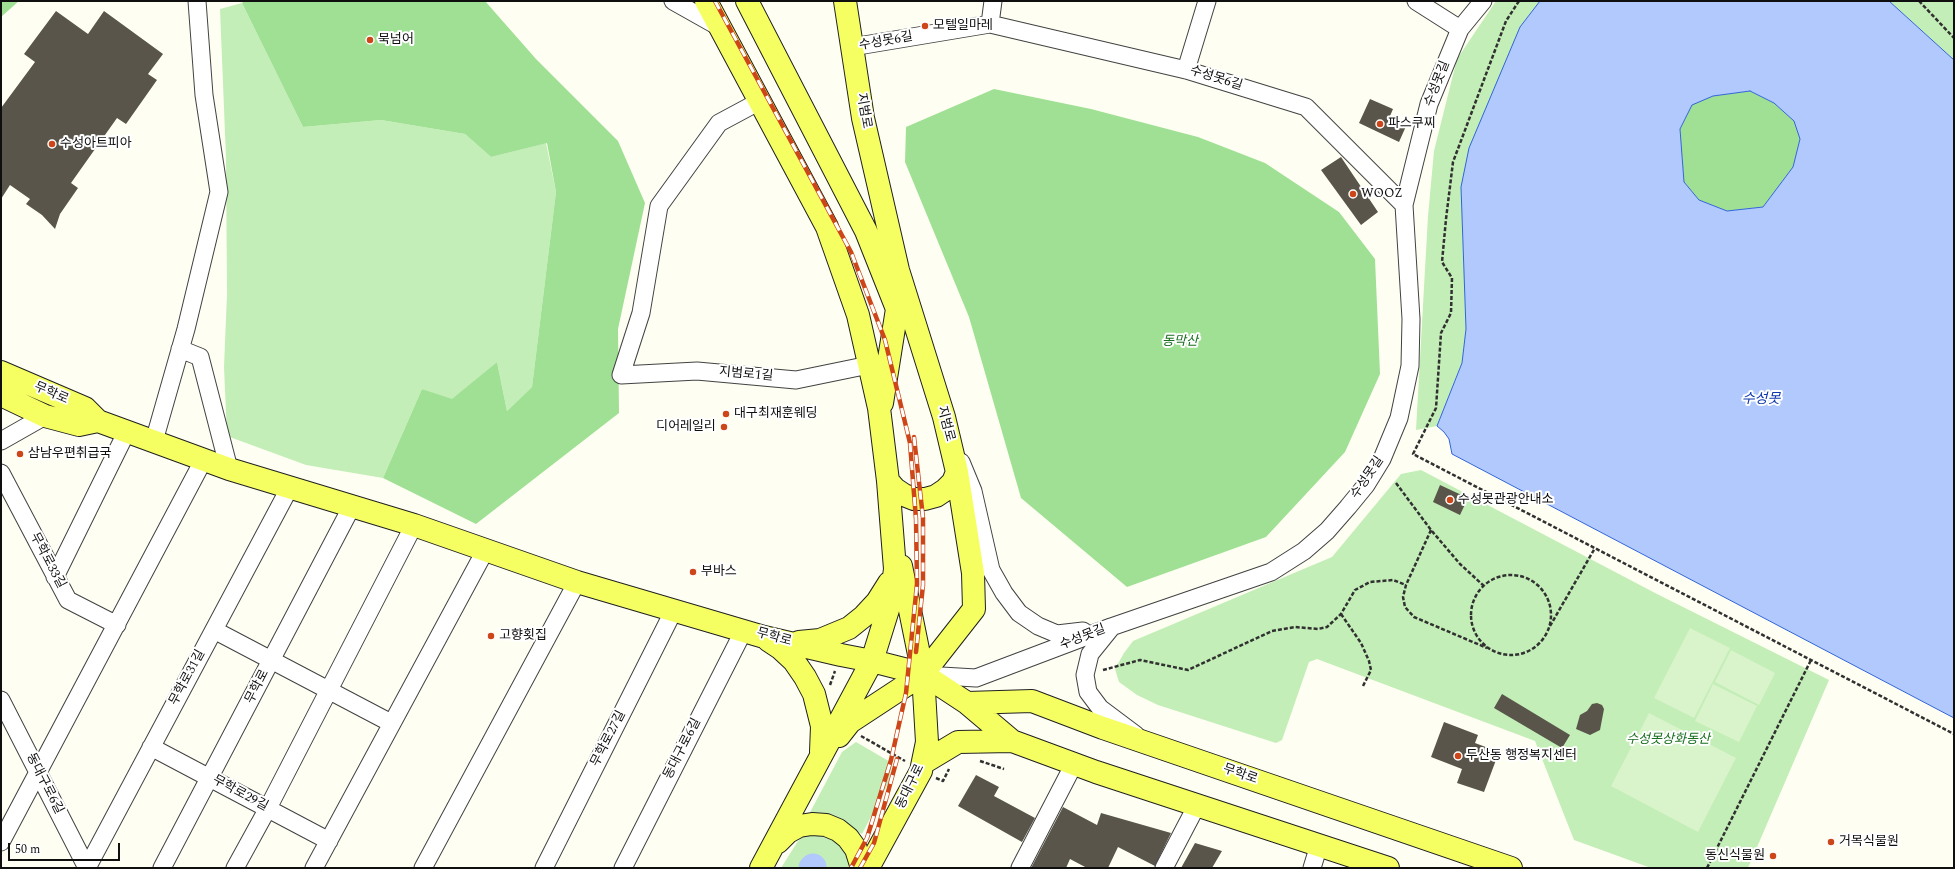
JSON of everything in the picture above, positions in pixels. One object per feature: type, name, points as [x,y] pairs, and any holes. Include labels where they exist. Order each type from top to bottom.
[{"type":"main road","points":[[706,1],[827,227],[858,315],[880,417],[888,480],[895,569],[891,600],[872,661],[821,759],[761,868]]},
{"type":"main road","points":[[746,1],[866,231],[897,309],[880,417]]},
{"type":"main road","name":"지범로","points":[[821,759],[850,722],[923,674],[974,609],[973,573],[958,472],[944,417],[898,270],[864,118],[845,1]]},
{"type":"main road","name":"무학로","points":[[1,372],[86,408],[98,421],[229,469],[414,525],[577,582],[764,637],[923,674],[967,703],[1012,741],[1074,764],[1388,868]]},
{"type":"main road","name":"무학로","points":[[1,396],[46,416],[79,425],[98,421]]},
{"type":"main road","points":[[888,480],[895,489],[904,495],[914,499],[925,499],[936,496],[945,490],[953,482],[958,472]]},
{"type":"main road","points":[[890,512],[923,674]]},
{"type":"main road","points":[[789,642],[820,640],[849,628],[864,616],[877,602],[888,586],[895,569]]},
{"type":"main road","points":[[764,637],[780,648],[794,661],[814,694],[822,726],[821,759]]},
{"type":"main road","name":"동대구로","points":[[868,868],[921,771],[927,742],[923,674]]},
{"type":"main road","name":"무학로","points":[[967,703],[1032,701],[1148,744],[1511,868]]},
{"type":"main road","points":[[923,763],[958,742],[1012,741]]},
{"type":"main road","points":[[773,848],[782,836],[793,829],[806,825],[826,825],[838,830],[848,838],[856,849],[862,868]]},
{"type":"street","points":[[154,441],[180,349],[220,192],[204,95],[197,1]]},
{"type":"street","points":[[673,1],[721,28]]},
{"type":"street","points":[[990,24],[993,1]]},
{"type":"street","points":[[1186,70],[1207,1]]},
{"type":"street","points":[[1416,1],[1460,29]]},
{"type":"street","name":"수성못길","points":[[923,674],[976,678],[1111,627],[1271,572],[1304,551],[1327,531],[1366,485],[1382,460],[1399,418],[1410,366],[1411,319],[1404,205],[1429,104],[1460,29],[1483,1]]},
{"type":"street","name":"수성못6길","points":[[852,47],[990,24],[1186,70],[1306,107],[1404,205]]},
{"type":"street","name":"지범로1길","points":[[760,101],[719,123],[659,206],[641,313],[621,375],[697,371],[796,380],[869,365]]},
{"type":"street","points":[[180,349],[200,357],[229,469]]},
{"type":"street","points":[[1,441],[46,416]]},
{"type":"street","points":[[944,417],[973,491],[991,570],[1004,593],[1019,613],[1038,626],[1057,634],[1111,627]]},
{"type":"street","points":[[55,577],[127,431]]},
{"type":"street","points":[[1,842],[204,460]]},
{"type":"street","name":"무학로33길","points":[[1,473],[68,600],[117,625]]},
{"type":"street","name":"무학로31길","points":[[87,868],[290,487]]},
{"type":"street","name":"무학로","points":[[162,868],[211,778],[352,506]]},
{"type":"street","points":[[235,868],[268,808],[414,525]]},
{"type":"street","points":[[318,867],[329,841],[391,723],[485,551]]},
{"type":"street","points":[[423,868],[577,582]]},
{"type":"street","name":"무학로27길","points":[[544,868],[674,610]]},
{"type":"street","points":[[1111,627],[1090,654],[1085,675],[1088,692],[1100,708],[1148,744]]},
{"type":"street","points":[[214,630],[391,723]]},
{"type":"street","name":"동대구로6길","points":[[623,868],[744,630]]},
{"type":"street","name":"동대구로6길","points":[[1,700],[87,868]]},
{"type":"street","name":"무학로29길","points":[[151,747],[329,841]]},
{"type":"street","points":[[1020,868],[1074,764]]},
{"type":"street","points":[[1164,868],[1197,805]]},
{"type":"street","points":[[1312,868],[1319,845]]},
{"type":"path","points":[[1519,1],[1506,21],[1453,162],[1442,262],[1452,278],[1451,313],[1441,333],[1436,408],[1413,454],[1954,734]]},
{"type":"path","points":[[1919,1],[1954,38]]},
{"type":"path","points":[[1396,483],[1431,530],[1460,564],[1484,586]]},
{"type":"path","points":[[1431,530],[1406,586],[1403,597],[1405,607],[1414,617],[1494,651],[1512,656],[1524,653],[1540,644],[1595,548]]},
{"type":"path","points":[[1494,651],[1479,639],[1471,621],[1473,602],[1484,586],[1493,580],[1509,576],[1526,578],[1535,584],[1543,591],[1548,601],[1551,617],[1549,628]]},
{"type":"path","points":[[1102,670],[1140,660],[1188,670],[1272,631],[1295,627],[1327,627],[1341,614],[1355,590],[1370,582],[1393,580],[1406,586]]},
{"type":"path","points":[[1341,614],[1361,643],[1369,661],[1371,670],[1363,686]]},
{"type":"path","points":[[1707,868],[1811,660]]},
{"type":"path","points":[[977,760],[1004,769]]},
{"type":"path","points":[[943,781],[952,765]]},
{"type":"green space","points":[[1,1],[19,1],[1,17]]},
{"type":"green space","points":[[244,1],[485,1],[536,59],[618,141],[645,203],[618,329],[619,413],[476,524],[383,478],[422,389],[452,399],[497,362],[507,411],[532,387],[556,192],[547,143],[491,157],[465,134],[381,120],[303,127],[242,3]]},
{"type":"green space","points":[[1496,1],[1540,1],[1520,27],[1461,187],[1466,329],[1462,363],[1437,426],[1416,430],[1428,216],[1434,151],[1457,59]]},
{"type":"green space","points":[[1889,1],[1954,1],[1954,60]]},
{"type":"green space","points":[[242,3],[303,127],[381,120],[465,134],[491,157],[546,143],[556,192],[532,387],[507,411],[497,362],[452,400],[422,389],[383,478],[306,465],[227,436],[224,367],[227,294],[226,158],[220,9]]},
{"type":"green space","name":"동막산","points":[[994,89],[1091,109],[1198,137],[1265,163],[1339,212],[1375,259],[1380,374],[1345,452],[1266,537],[1127,587],[1021,498],[969,317],[905,162],[906,127]]},
{"type":"green space","points":[[1750,91],[1774,103],[1794,121],[1800,139],[1793,167],[1763,207],[1727,211],[1699,200],[1684,182],[1680,129],[1691,105],[1713,96]]},
{"type":"green space","name":"수성못상화동산","points":[[1421,470],[1657,594],[1829,680],[1748,868],[1651,868],[1574,840],[1535,741],[1317,659],[1309,662],[1282,740],[1276,743],[1158,705],[1137,695],[1119,682],[1115,669],[1133,641],[1332,557],[1401,474]]},
{"type":"green space","points":[[1690,628],[1730,648],[1694,718],[1654,698]]},
{"type":"green space","points":[[1731,650],[1775,673],[1759,705],[1715,682]]},
{"type":"green space","points":[[1713,684],[1757,706],[1739,742],[1695,721]]},
{"type":"green space","points":[[1649,713],[1736,758],[1698,832],[1611,786]]},
{"type":"green space","points":[[856,742],[892,763],[889,782],[862,834],[826,816],[807,818],[842,752]]},
{"type":"green space","points":[[825,833],[845,845],[852,868],[781,868],[798,841],[804,836]]},
{"type":"water","name":"수성못","points":[[1540,1],[1889,1],[1954,60],[1954,718],[1452,454],[1449,439],[1437,426],[1462,363],[1466,329],[1461,187],[1469,148],[1520,27]],"holes":[[[1750,91],[1774,103],[1794,121],[1800,139],[1793,167],[1763,207],[1727,211],[1699,200],[1684,182],[1680,129],[1692,105],[1713,96]]]},
{"type":"building","points":[[56,11],[88,34],[104,11],[163,54],[148,74],[157,80],[126,124],[117,118],[71,183],[78,188],[60,214],[55,229],[42,215],[26,204],[30,199],[10,185],[1,199],[1,108],[35,62],[24,54]]},
{"type":"building","points":[[1370,99],[1393,109],[1390,116],[1407,124],[1399,142],[1359,123]]},
{"type":"building","points":[[1341,157],[1378,212],[1361,225],[1321,170]]},
{"type":"building","name":"수성못관광안내소","points":[[1440,485],[1468,498],[1460,515],[1433,502]]},
{"type":"building","points":[[1502,694],[1570,735],[1562,748],[1494,708]]},
{"type":"building","points":[[1597,703],[1602,705],[1604,709],[1600,730],[1590,735],[1576,729],[1580,715],[1587,711],[1592,704]]},
{"type":"building","points":[[1444,722],[1478,735],[1475,743],[1499,752],[1484,792],[1457,783],[1462,769],[1431,757]]},
{"type":"building","points":[[976,775],[999,787],[994,796],[1035,818],[1022,842],[958,806]]},
{"type":"building","points":[[1063,807],[1097,825],[1101,813],[1171,833],[1155,866],[1118,847],[1108,868],[1087,868],[1070,859],[1066,868],[1031,868]]},
{"type":"building","points":[[1195,843],[1222,851],[1212,868],[1181,868]]},
{"type":"railway","points":[[715,1],[851,252],[885,340],[910,443],[916,519],[917,584],[906,693],[891,760],[867,838],[851,868]]},
{"type":"railway","points":[[914,437],[923,518],[923,585],[916,652]]},
{"type":"railway","points":[[860,868],[874,843],[897,759]]},
{"type":"place","name":"모텔일마레","points":[[925,26]]},
{"type":"place","name":"묵넘어","points":[[370,40]]},
{"type":"place","name":"파스쿠찌","points":[[1380,124]]},
{"type":"place","name":"수성아트피아","points":[[52,144]]},
{"type":"place","name":"WOOZ","points":[[1353,194]]},
{"type":"place","name":"대구최재훈웨딩","points":[[726,414]]},
{"type":"place","name":"디어레일리","points":[[724,427]]},
{"type":"place","name":"삼남우편취급국","points":[[20,454]]},
{"type":"place","name":"수성못관광안내소","points":[[1450,500]]},
{"type":"place","name":"부바스","points":[[693,572]]},
{"type":"place","name":"고향횟집","points":[[491,636]]},
{"type":"place","name":"두산동 행정복지센터","points":[[1458,756]]},
{"type":"place","name":"거목식물원","points":[[1831,842]]},
{"type":"place","name":"동신식물원","points":[[1773,856]]}]
